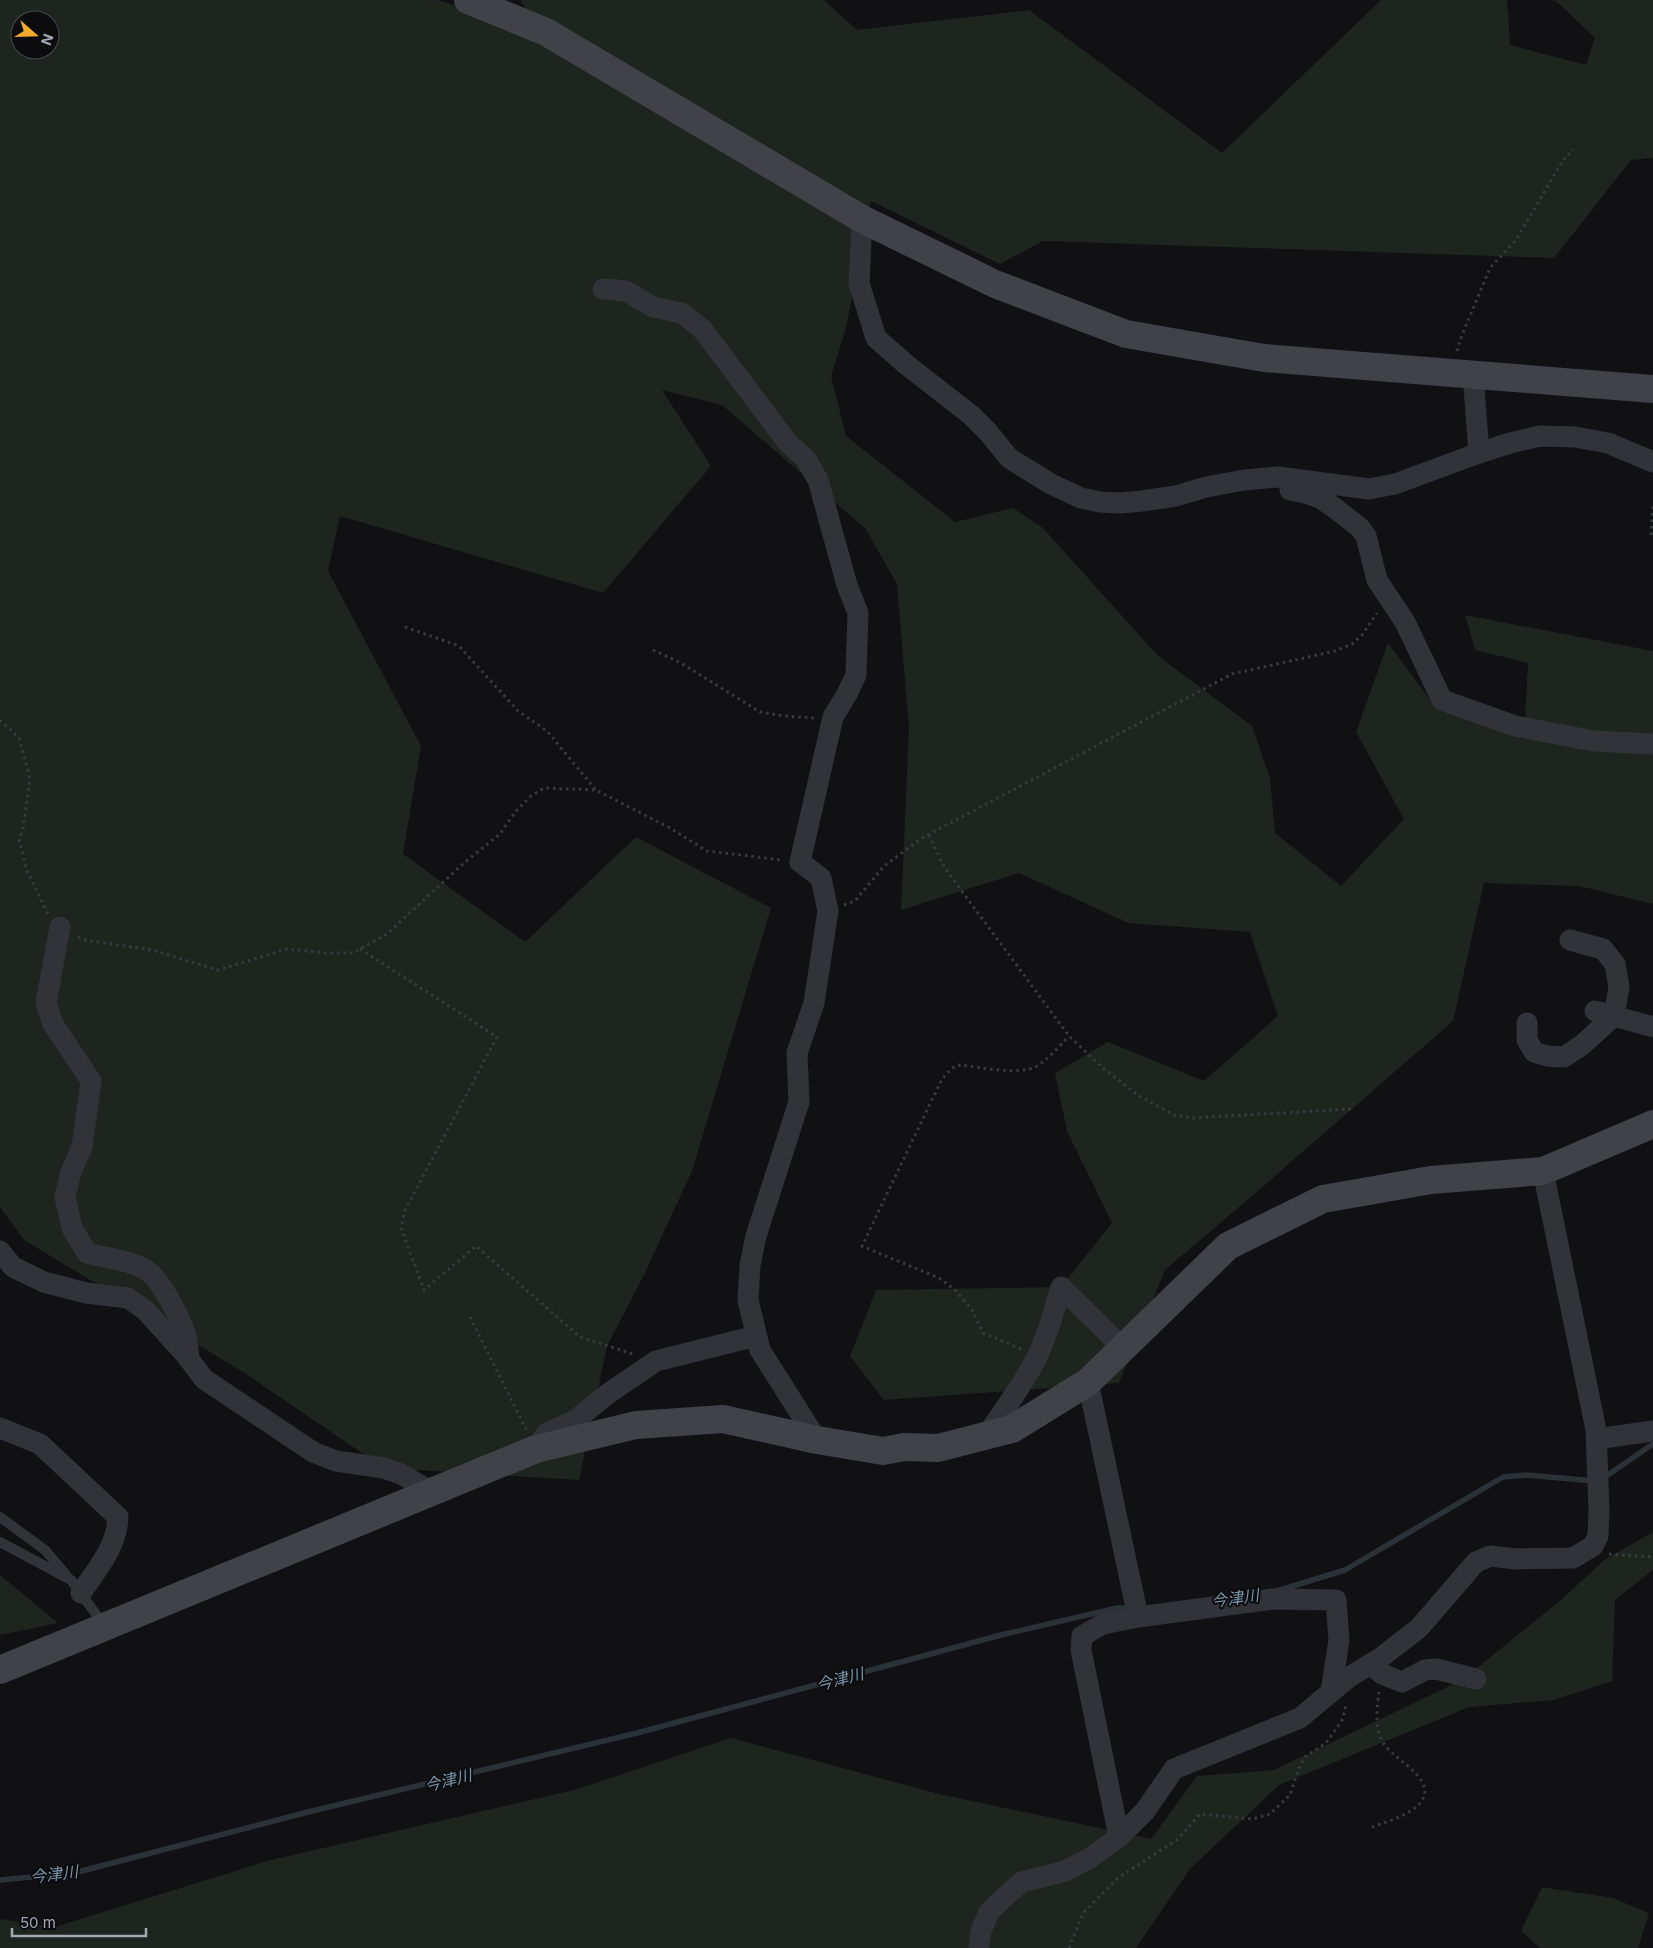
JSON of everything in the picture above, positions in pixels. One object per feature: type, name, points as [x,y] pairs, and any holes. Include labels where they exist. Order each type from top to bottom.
[{"type":"street","points":[[468,0],[546,32],[862,218],[995,284],[1126,334],[1264,358],[1653,389]]},
{"type":"street","points":[[862,218],[859,282],[876,338],[908,366],[971,415],[988,432],[1008,458],[1081,498],[1100,502],[1120,503],[1142,501],[1176,496],[1206,487],[1244,480],[1278,477],[1369,489],[1395,484],[1479,453],[1540,436],[1575,437],[1608,443],[1653,462]]},
{"type":"street","points":[[603,289],[626,291],[653,307],[682,313],[702,330],[788,442],[806,459],[818,480],[848,585],[858,613],[856,675],[833,717],[800,862],[822,878],[828,911],[814,1003],[797,1053],[798,1102],[765,1206],[750,1265],[748,1300],[760,1350],[817,1440]]},
{"type":"street","points":[[1462,374],[1479,453]]},
{"type":"street","points":[[1206,487],[1252,491],[1290,490],[1306,493],[1320,498],[1336,509],[1362,532],[1372,554],[1377,580],[1405,622],[1442,700],[1515,726],[1594,741],[1653,744]]},
{"type":"street","points":[[60,927],[46,1003],[53,1024],[91,1082],[82,1147],[70,1172],[65,1197],[72,1228],[86,1253],[103,1258],[121,1260],[146,1270],[167,1295],[186,1337],[189,1359]]},
{"type":"street","points":[[1527,1023],[1527,1040],[1534,1052],[1547,1056],[1564,1057],[1582,1045],[1605,1014],[1619,987],[1615,964],[1603,949],[1570,940]]},
{"type":"street","points":[[1605,1014],[1653,1027]]},
{"type":"street","points":[[0,1670],[536,1449],[636,1426],[723,1419],[817,1440],[883,1452],[904,1448],[938,1448],[1012,1429],[1088,1382],[1228,1246],[1323,1199],[1431,1180],[1543,1171],[1653,1124]]},
{"type":"street","points":[[980,1948],[981,1931],[989,1912],[1022,1882],[1065,1871],[1090,1858],[1119,1837],[1145,1811],[1174,1769],[1300,1718],[1331,1692],[1369,1671],[1419,1628],[1476,1562],[1490,1556],[1516,1559],[1573,1558],[1593,1546],[1598,1536],[1599,1510],[1596,1430],[1543,1171]]},
{"type":"street","points":[[0,1251],[13,1267],[44,1282],[86,1293],[128,1298],[144,1310],[189,1359],[204,1379],[313,1452],[336,1462],[384,1468],[401,1474],[432,1492]]},
{"type":"street","points":[[986,1436],[1023,1384],[1046,1336],[1061,1287],[1123,1348]]},
{"type":"street","points":[[536,1449],[547,1433],[574,1421],[608,1393],[656,1361],[756,1336]]},
{"type":"street","points":[[1088,1382],[1138,1617]]},
{"type":"street","points":[[0,1428],[40,1444],[118,1517],[117,1530],[110,1550],[76,1587]]},
{"type":"street","points":[[1596,1439],[1653,1431]]},
{"type":"street","points":[[1119,1837],[1081,1650],[1082,1636],[1102,1624],[1138,1617],[1273,1599],[1336,1600],[1339,1640],[1331,1692]]},
{"type":"street","points":[[1369,1671],[1402,1682],[1425,1670],[1436,1669],[1476,1678]]},
{"type":"lane","points":[[0,1517],[45,1550],[106,1627]]},
{"type":"lane","points":[[0,1542],[76,1587]]},
{"type":"path","points":[[1462,374],[1460,340],[1490,268],[1516,240],[1550,180],[1573,149]]},
{"type":"path","points":[[1650,535],[1653,505]]},
{"type":"path","points":[[828,911],[855,901],[884,866],[929,834],[1232,674],[1335,651],[1352,644],[1374,620],[1385,591]]},
{"type":"path","points":[[405,628],[459,646],[518,711],[547,731],[596,790],[670,828],[707,851],[800,862]]},
{"type":"path","points":[[653,650],[681,663],[760,712],[800,717],[833,717]]},
{"type":"path","points":[[0,720],[20,738],[30,778],[20,838],[27,871],[53,922],[70,934],[86,940],[152,950],[218,970],[287,949],[327,953],[353,952],[360,949],[386,934],[465,862],[500,834],[516,811],[531,796],[544,788],[596,790]]},
{"type":"path","points":[[929,834],[944,867],[1069,1036],[1104,1069],[1138,1095],[1174,1115],[1191,1118],[1351,1109]]},
{"type":"path","points":[[360,949],[496,1037],[405,1210],[401,1228],[424,1290],[476,1246],[580,1337],[656,1361]]},
{"type":"path","points":[[1034,1362],[1022,1350],[983,1333],[972,1310],[955,1290],[939,1278],[862,1246],[942,1079],[952,1068],[960,1065],[1016,1070],[1035,1067],[1051,1055],[1069,1036]]},
{"type":"path","points":[[470,1318],[536,1449]]},
{"type":"path","points":[[1583,1552],[1653,1557]]},
{"type":"path","points":[[1369,1671],[1377,1705],[1378,1727],[1383,1743],[1419,1777],[1424,1786],[1423,1798],[1412,1811],[1395,1819],[1372,1826]]},
{"type":"path","points":[[1068,1948],[1083,1913],[1118,1878],[1178,1839],[1200,1814],[1253,1819],[1270,1814],[1277,1808],[1290,1795],[1298,1770],[1305,1757],[1326,1744],[1343,1719],[1369,1671]]},
{"type":"shaded area","points":[[0,0],[438,0],[480,14],[526,11],[521,0],[824,0],[857,30],[1029,10],[1222,153],[1381,0],[1507,0],[1510,45],[1586,65],[1595,38],[1556,1],[1549,0],[1653,0],[1653,158],[1631,160],[1554,258],[1043,241],[1000,264],[871,201],[846,328],[831,376],[846,436],[955,522],[1013,508],[1043,528],[1158,656],[1252,726],[1270,778],[1275,833],[1341,886],[1404,819],[1356,732],[1388,643],[1433,704],[1524,739],[1528,663],[1475,650],[1465,615],[1653,651],[1653,904],[1579,886],[1484,883],[1453,1021],[1165,1270],[1119,1383],[884,1400],[850,1356],[876,1290],[1061,1287],[1112,1223],[1067,1131],[1055,1073],[1108,1042],[1204,1081],[1278,1016],[1250,932],[1128,923],[1019,873],[901,910],[909,729],[897,584],[865,528],[722,405],[662,390],[711,466],[603,593],[340,516],[328,571],[421,746],[403,854],[525,942],[636,837],[771,908],[692,1171],[643,1277],[607,1346],[579,1480],[384,1468],[243,1372],[24,1240],[0,1207]]},
{"type":"shaded area","points":[[1653,1532],[1653,1570],[1615,1600],[1612,1681],[1554,1700],[1469,1707],[1279,1785],[1190,1869],[1136,1948],[0,1948],[0,1919],[55,1927],[267,1861],[578,1789],[731,1738],[939,1794],[1151,1839],[1197,1776],[1274,1770],[1462,1680],[1561,1600],[1604,1560]]},
{"type":"shaded area","points":[[0,1575],[58,1623],[0,1635]]},
{"type":"shaded area","points":[[1542,1887],[1613,1898],[1649,1913],[1638,1948],[1540,1948],[1521,1931]]},
{"type":"waterway","name":"今津川","points":[[1602,1479],[1653,1444]]},
{"type":"waterway","name":"今津川","points":[[1277,1591],[1345,1570],[1503,1477],[1527,1475],[1594,1481]]},
{"type":"waterway","name":"今津川","points":[[0,1880],[74,1873],[308,1812],[637,1733],[1001,1635],[1117,1608],[1132,1608]]}]
